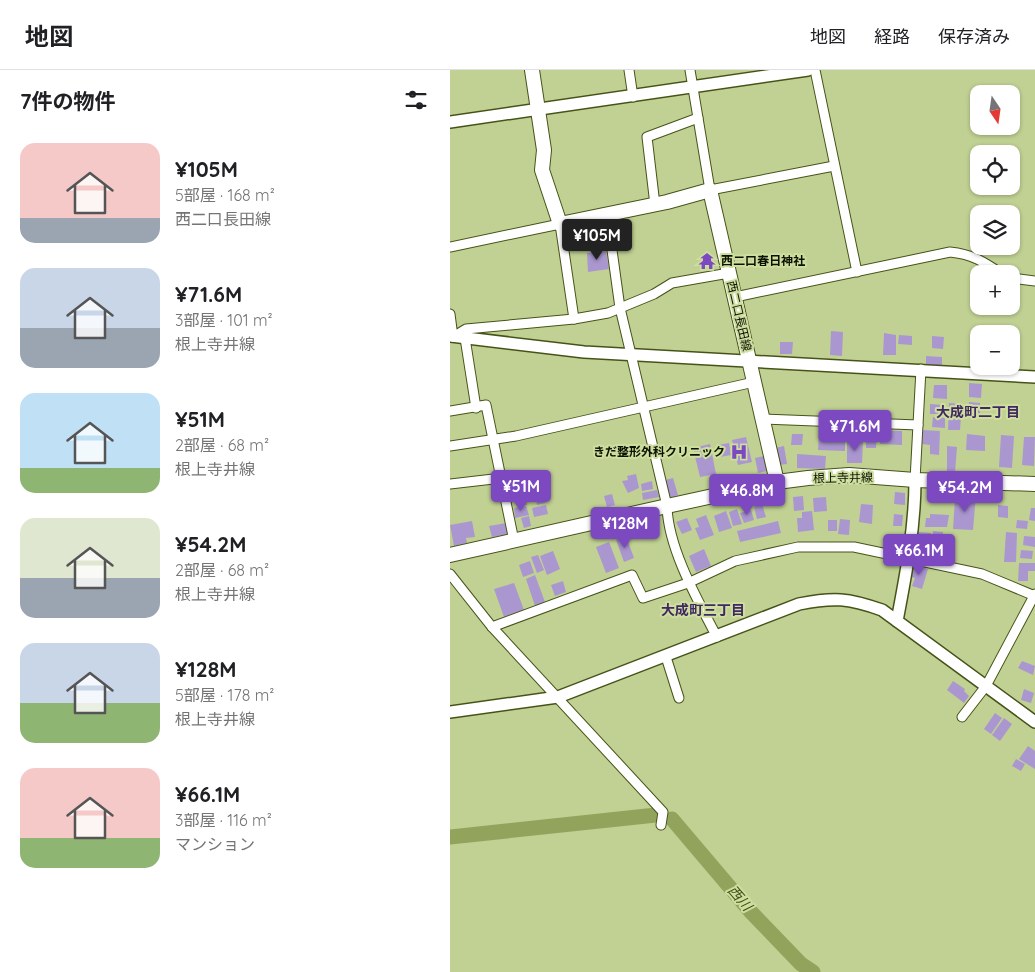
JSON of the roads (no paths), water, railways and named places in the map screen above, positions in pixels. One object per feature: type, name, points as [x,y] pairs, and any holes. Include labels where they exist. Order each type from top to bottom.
[{"type":"main road","points":[[532,70],[544,150],[542,170],[560,224],[655,205],[710,190]]},
{"type":"main road","name":"西二口長田線","points":[[710,190],[777,482]]},
{"type":"main road","name":"根上寺井線","points":[[450,555],[777,482],[849,475],[915,480],[1035,484]]},
{"type":"street","points":[[629,70],[634,97]]},
{"type":"street","points":[[690,70],[710,190],[834,166]]},
{"type":"street","points":[[450,122],[634,97],[808,70]]},
{"type":"street","points":[[815,70],[856,272]]},
{"type":"street","points":[[655,205],[647,137],[698,118]]},
{"type":"street","points":[[608,214],[620,308],[633,356],[667,506],[667,519],[688,583],[717,636]]},
{"type":"street","points":[[450,247],[560,224],[574,319]]},
{"type":"street","points":[[735,297],[950,252],[978,258],[988,265]]},
{"type":"street","points":[[452,336],[466,329],[574,319],[608,313],[654,294],[672,284],[729,273]]},
{"type":"street","points":[[1020,279],[1035,281]]},
{"type":"street","points":[[450,314],[452,336]]},
{"type":"street","points":[[452,336],[633,356],[750,360],[1035,377]]},
{"type":"street","points":[[465,338],[476,408]]},
{"type":"street","points":[[897,620],[915,505],[921,369]]},
{"type":"street","points":[[450,446],[493,440],[644,408],[754,382]]},
{"type":"street","points":[[450,411],[486,406],[514,541]]},
{"type":"street","points":[[763,419],[918,425]]},
{"type":"street","points":[[450,484],[502,478]]},
{"type":"street","points":[[492,626],[632,574],[643,598],[688,583],[735,561],[798,547],[854,547],[982,574],[1035,596],[986,686],[962,717]]},
{"type":"street","points":[[450,574],[492,626],[663,812],[661,825]]},
{"type":"street","points":[[450,712],[558,697],[666,657],[799,604],[825,598],[853,599],[882,610],[1035,722]]},
{"type":"street","points":[[666,657],[679,698]]},
{"type":"waterway","name":"西川","points":[[450,837],[656,815]]},
{"type":"waterway","name":"西川","points":[[672,819],[750,911],[801,964],[813,972]]},
{"type":"place","name":"西二口春日神社","points":[[707,261]]},
{"type":"place","name":"きだ整形外科クリニック","points":[[739,452]]},
{"type":"district","name":"大成町二丁目","points":[[978,412]]},
{"type":"district","name":"大成町三丁目","points":[[703,610]]}]
